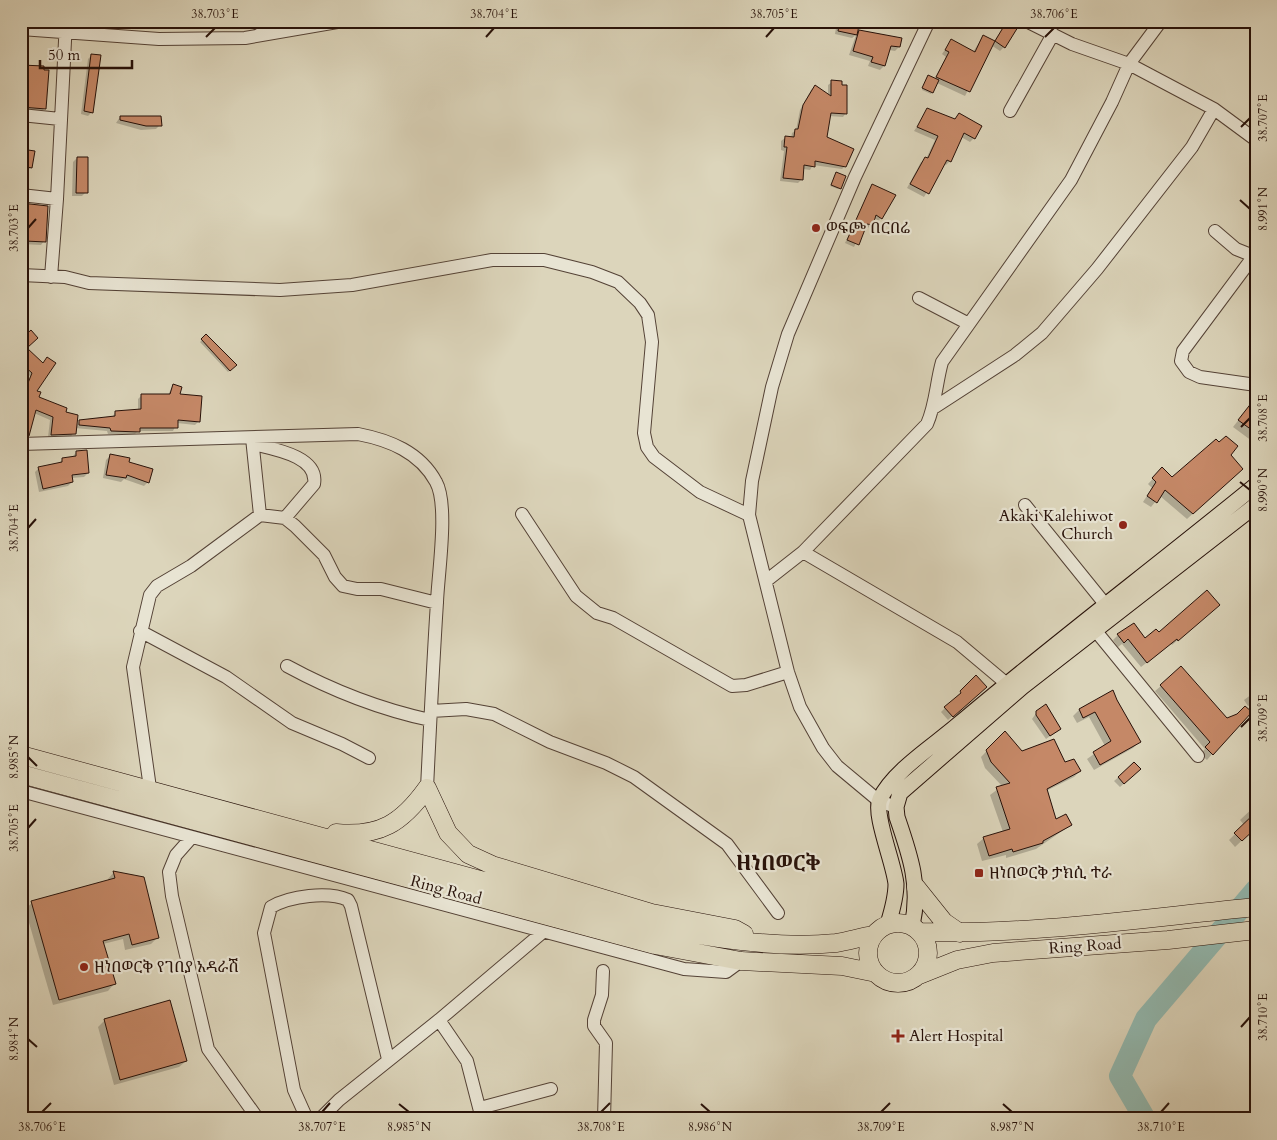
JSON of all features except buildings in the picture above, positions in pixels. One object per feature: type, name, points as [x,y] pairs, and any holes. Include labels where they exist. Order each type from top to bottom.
[{"type":"highway","name":"Ring Road","points":[[21,755],[150,788],[294,830],[653,927],[716,938],[757,942],[838,943],[874,935]]},
{"type":"highway","name":"Ring Road","points":[[21,774],[655,945],[741,961],[842,966],[876,973]]},
{"type":"highway","points":[[294,830],[351,835],[386,828],[399,821],[427,788],[448,832],[468,854],[492,865],[633,907],[735,929],[757,942]]},
{"type":"highway","points":[[916,887],[944,922],[960,933]]},
{"type":"highway","name":"Ring Road","points":[[915,929],[960,933],[1034,930],[1256,907]]},
{"type":"highway","points":[[896,923],[915,929],[925,940],[927,949],[923,968],[917,976],[908,981],[897,982],[886,980],[876,973],[870,964],[868,954],[869,944],[874,935],[888,924],[896,923]]},
{"type":"highway","name":"Ring Road","points":[[917,976],[957,960],[993,953],[1168,940],[1256,930]]},
{"type":"main road","points":[[888,924],[894,902],[896,884],[892,860],[878,812],[879,801],[887,788],[908,766],[1007,684],[1256,485]]},
{"type":"main road","points":[[915,929],[916,887],[896,807],[900,793],[1022,687],[1256,505]]},
{"type":"street","points":[[252,21],[275,31]]},
{"type":"street","points":[[21,29],[66,27],[159,39],[245,38],[275,31],[343,21]]},
{"type":"street","points":[[896,807],[879,801],[838,766],[822,748],[800,707],[788,672],[749,515],[752,481],[772,387],[788,334],[855,177],[930,21]]},
{"type":"street","points":[[1026,21],[1072,44],[1129,64],[1214,109],[1256,140]]},
{"type":"street","points":[[766,581],[803,552],[927,424],[935,407],[936,384],[942,362],[1071,180],[1112,102],[1129,64],[1162,21]]},
{"type":"street","points":[[50,277],[57,199],[66,27]]},
{"type":"street","points":[[1010,111],[1053,34]]},
{"type":"street","points":[[935,407],[1015,355],[1042,333],[1097,268],[1192,147],[1214,109]]},
{"type":"street","points":[[21,115],[60,119]]},
{"type":"street","points":[[21,195],[57,199]]},
{"type":"street","points":[[1215,230],[1236,249],[1254,257],[1183,350],[1181,361],[1189,372],[1200,378],[1256,385]]},
{"type":"street","points":[[21,276],[50,277],[89,283],[280,290],[352,285],[492,260],[544,260],[592,272],[618,282],[640,302],[648,315],[652,342],[644,433],[647,447],[654,457],[700,492],[749,515]]},
{"type":"street","points":[[919,298],[969,324]]},
{"type":"street","points":[[21,444],[252,440],[358,434],[384,439],[404,449],[424,466],[437,483],[441,508],[427,788]]},
{"type":"street","points":[[252,440],[260,515]]},
{"type":"street","points":[[252,440],[298,458],[312,468],[315,477],[314,484],[284,518]]},
{"type":"street","points":[[1025,505],[1105,604]]},
{"type":"street","points":[[522,514],[576,596],[597,613],[612,618],[732,686],[788,672]]},
{"type":"street","points":[[150,788],[133,667],[150,595],[156,586],[191,566],[260,515],[284,518],[295,526],[324,555],[335,577],[343,586],[357,589],[381,589],[437,604]]},
{"type":"street","points":[[803,552],[957,642],[1007,684]]},
{"type":"street","points":[[1095,630],[1198,756]]},
{"type":"street","points":[[140,631],[226,677],[292,724],[354,749],[369,758]]},
{"type":"street","points":[[287,666],[344,694],[393,711],[430,715],[466,709],[494,714],[550,742],[606,763],[634,778],[727,844],[778,913]]},
{"type":"street","points":[[21,792],[684,969],[726,972],[741,961]]},
{"type":"street","points":[[191,838],[176,855],[169,872],[172,896],[208,1049],[258,1119]]},
{"type":"street","points":[[307,1119],[294,1090],[264,933],[271,907],[283,900],[311,896],[348,900],[388,1059]]},
{"type":"street","points":[[320,1119],[339,1100],[439,1020],[543,932]]},
{"type":"street","points":[[603,971],[602,994],[594,1026],[606,1043],[604,1119]]},
{"type":"street","points":[[439,1020],[466,1061],[481,1113],[551,1089]]},
{"type":"street","points":[[334,1119],[339,1100]]},
{"type":"waterway","points":[[1145,1119],[1120,1076],[1146,1019],[1256,890]]},
{"type":"place","name":"ወፍጮ በርበሬ","points":[[816,228]]},
{"type":"place","name":"Akaki Kalehiwot Church","points":[[1123,525]]},
{"type":"place","name":"ዘነበወርቅ ታክሲ ተራ","points":[[979,873]]},
{"type":"place","name":"ዘነበወርቅ የገበያ አዳራሽ","points":[[84,967]]},
{"type":"place","name":"Alert Hospital","points":[[898,1036]]},
{"type":"district","name":"ዘነበወርቅ","points":[[778,863]]}]
